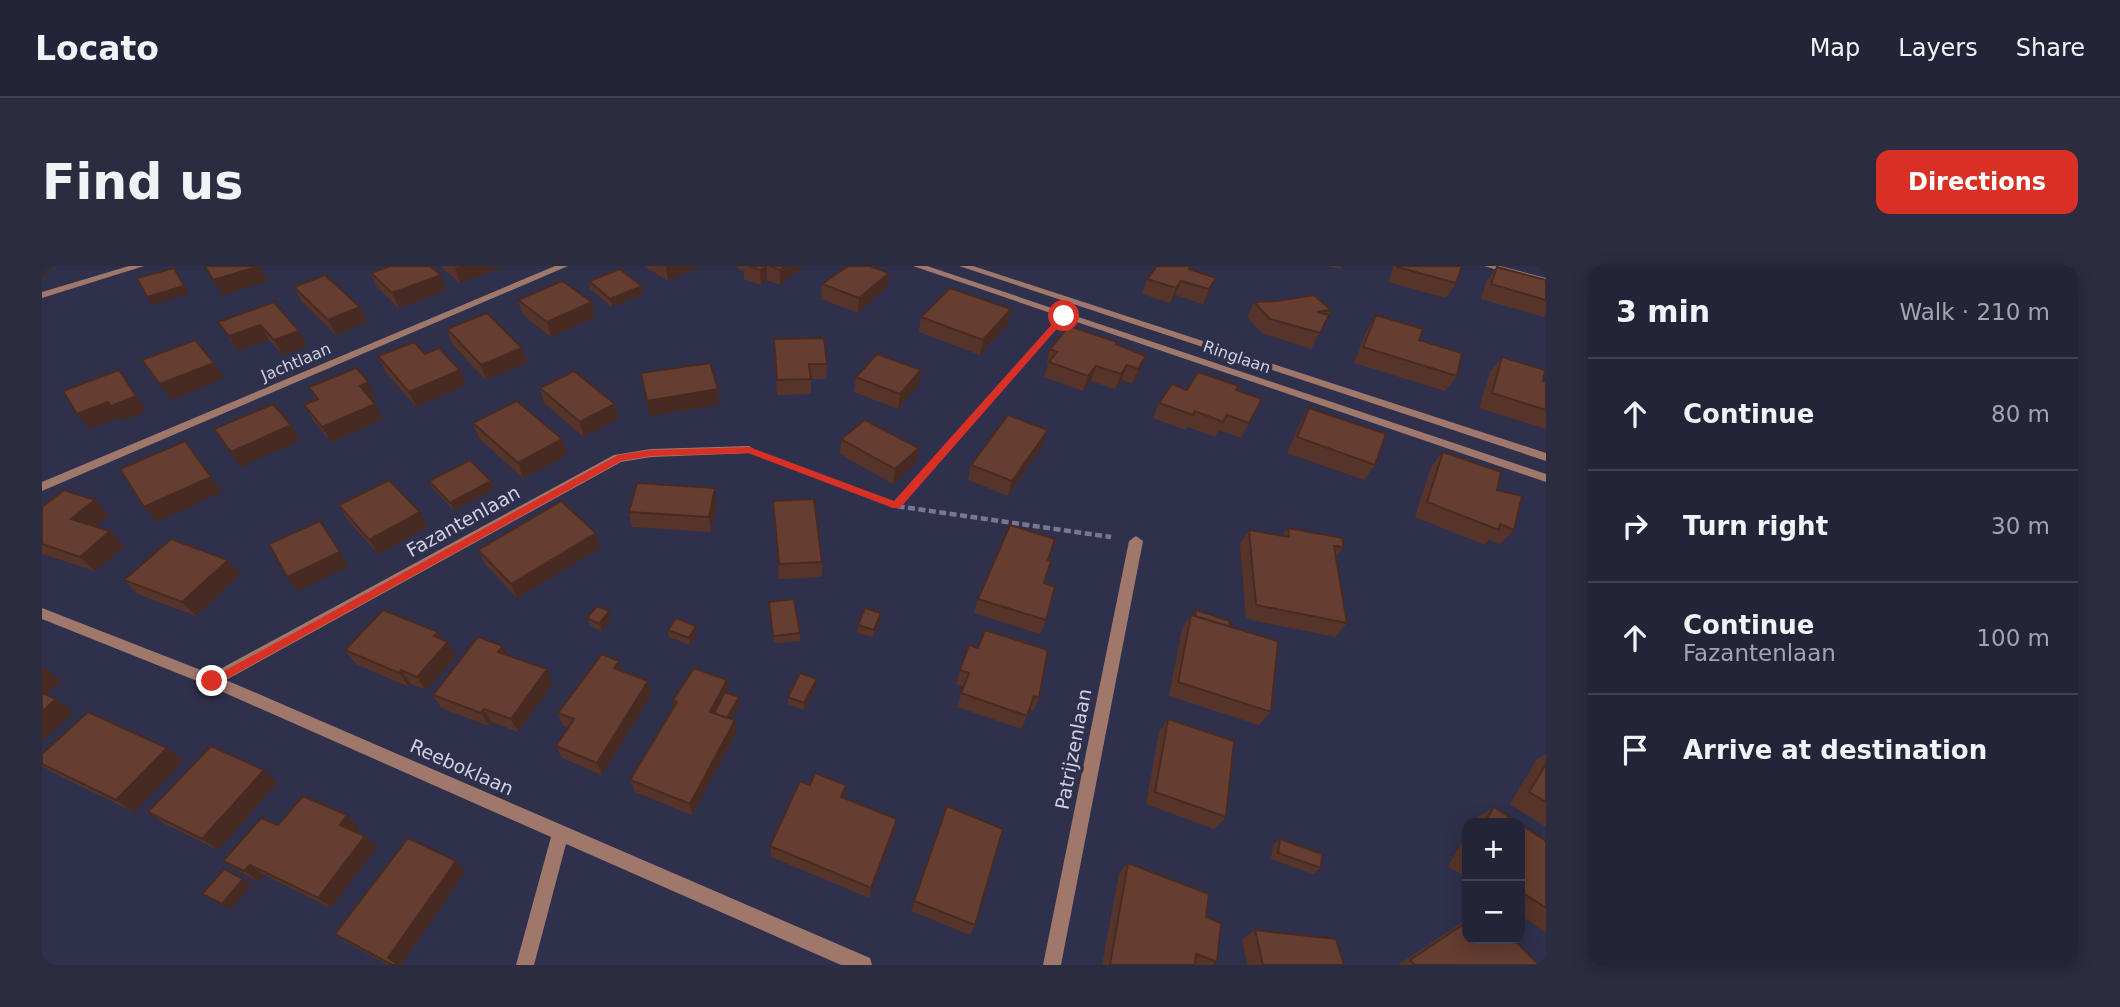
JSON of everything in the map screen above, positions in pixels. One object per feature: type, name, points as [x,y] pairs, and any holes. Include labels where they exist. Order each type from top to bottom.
[{"type":"street","points":[[42,295],[139,266]]},
{"type":"street","name":"Jachtlaan","points":[[42,488],[563,266]]},
{"type":"street","name":"Ringlaan","points":[[918,266],[1546,478]]},
{"type":"street","name":"Ringlaan","points":[[964,266],[1546,457]]},
{"type":"street","points":[[1489,266],[1546,281]]},
{"type":"street","name":"Fazantenlaan","points":[[212,681],[618,458],[651,453],[749,450]]},
{"type":"street","name":"Patrijzenlaan","points":[[1052,965],[1136,541]]},
{"type":"street","name":"Reeboklaan","points":[[42,613],[212,681],[863,965]]},
{"type":"street","points":[[525,965],[560,833]]},
{"type":"path","points":[[896,506],[1064,316]]},
{"type":"path","points":[[749,450],[896,506],[1136,541]]},
{"type":"building","points":[[205,266],[260,266],[213,280]]},
{"type":"building","points":[[390,266],[430,266],[441,275],[392,293],[371,273]]},
{"type":"building","points":[[749,266],[766,266],[760,270]]},
{"type":"building","points":[[848,266],[870,266],[889,273],[859,298],[822,284]]},
{"type":"building","points":[[1157,266],[1188,266],[1191,267],[1189,269],[1216,278],[1209,289],[1181,281],[1176,288],[1147,279]]},
{"type":"building","points":[[1397,266],[1462,266],[1456,283]]},
{"type":"building","points":[[1497,267],[1546,280],[1546,300],[1491,284]]},
{"type":"building","points":[[174,268],[184,286],[147,297],[137,278]]},
{"type":"building","points":[[620,269],[642,286],[610,299],[589,281]]},
{"type":"building","points":[[325,275],[360,307],[328,320],[294,287]]},
{"type":"building","points":[[562,281],[592,302],[547,322],[518,300]]},
{"type":"building","points":[[950,288],[1011,309],[983,340],[921,317]]},
{"type":"building","points":[[1314,295],[1331,310],[1317,312],[1329,315],[1320,333],[1270,319],[1254,302],[1277,301]]},
{"type":"building","points":[[274,302],[299,331],[274,340],[260,325],[229,336],[218,322]]},
{"type":"building","points":[[487,313],[522,348],[481,365],[447,329]]},
{"type":"building","points":[[1376,315],[1423,329],[1419,340],[1462,353],[1457,376],[1363,347]]},
{"type":"building","points":[[1069,326],[1117,342],[1116,344],[1146,356],[1138,369],[1127,365],[1121,374],[1096,366],[1088,376],[1049,362],[1057,352],[1050,349]]},
{"type":"building","points":[[824,338],[827,364],[809,364],[811,379],[777,380],[774,339]]},
{"type":"building","points":[[195,340],[214,363],[160,384],[142,360]]},
{"type":"building","points":[[414,342],[425,354],[439,348],[460,370],[409,392],[378,356]]},
{"type":"building","points":[[877,354],[921,370],[900,394],[856,377]]},
{"type":"building","points":[[1502,357],[1545,370],[1543,381],[1546,382],[1546,410],[1492,393]]},
{"type":"building","points":[[710,363],[718,389],[647,401],[641,373]]},
{"type":"building","points":[[356,368],[369,382],[360,386],[375,404],[322,427],[304,405],[318,399],[309,387]]},
{"type":"building","points":[[119,370],[136,396],[111,406],[108,402],[77,414],[63,391]]},
{"type":"building","points":[[574,371],[615,404],[580,422],[540,388]]},
{"type":"building","points":[[1198,372],[1239,386],[1236,390],[1262,399],[1249,423],[1227,415],[1223,422],[1195,411],[1193,415],[1159,403],[1172,384],[1187,390]]},
{"type":"building","points":[[517,401],[562,439],[518,463],[473,423]]},
{"type":"building","points":[[273,404],[291,425],[231,452],[214,429]]},
{"type":"building","points":[[1309,408],[1386,434],[1375,465],[1297,437]]},
{"type":"building","points":[[1008,415],[1048,430],[1012,481],[971,465]]},
{"type":"building","points":[[865,420],[919,448],[895,469],[841,439]]},
{"type":"building","points":[[185,441],[211,477],[144,507],[120,469]]},
{"type":"building","points":[[1443,452],[1501,472],[1497,490],[1522,496],[1514,530],[1500,524],[1499,530],[1427,502]]},
{"type":"building","points":[[470,460],[491,481],[450,503],[429,481]]},
{"type":"building","points":[[389,480],[420,512],[369,540],[339,505]]},
{"type":"building","points":[[637,483],[715,488],[709,517],[629,512]]},
{"type":"building","points":[[64,490],[95,500],[71,519],[110,531],[80,557],[42,544],[42,507]]},
{"type":"building","points":[[814,499],[822,562],[779,564],[773,501]]},
{"type":"building","points":[[561,501],[596,533],[511,584],[478,550]]},
{"type":"building","points":[[320,521],[340,552],[287,577],[269,544]]},
{"type":"building","points":[[1010,525],[1055,539],[1044,583],[1055,587],[1046,620],[978,599]]},
{"type":"building","points":[[1288,528],[1342,538],[1344,547],[1334,546],[1347,623],[1256,605],[1249,530],[1289,537]]},
{"type":"building","points":[[171,539],[228,560],[182,602],[124,580]]},
{"type":"building","points":[[794,599],[800,633],[773,636],[769,602]]},
{"type":"building","points":[[597,606],[609,611],[599,624],[587,618]]},
{"type":"building","points":[[865,608],[881,613],[874,630],[858,625]]},
{"type":"building","points":[[383,610],[438,632],[434,636],[448,642],[417,677],[401,670],[399,673],[345,650]]},
{"type":"building","points":[[1196,610],[1230,621],[1229,627],[1195,616]]},
{"type":"building","points":[[1191,615],[1278,641],[1271,712],[1178,682]]},
{"type":"building","points":[[676,618],[696,626],[689,638],[668,630]]},
{"type":"building","points":[[985,630],[1048,650],[1039,698],[1034,696],[1027,716],[961,693],[969,673],[960,670],[969,645],[978,648]]},
{"type":"building","points":[[478,637],[503,646],[498,652],[547,669],[511,719],[484,709],[481,713],[433,695]]},
{"type":"building","points":[[602,654],[619,661],[614,668],[648,681],[597,763],[556,746],[574,719],[558,713]]},
{"type":"building","points":[[694,668],[727,680],[710,712],[735,720],[690,804],[630,780],[677,702],[673,700]]},
{"type":"building","points":[[800,673],[817,679],[804,703],[788,697]]},
{"type":"building","points":[[725,692],[739,697],[727,718],[714,713]]},
{"type":"building","points":[[42,693],[56,699],[42,712]]},
{"type":"building","points":[[88,712],[167,748],[116,800],[42,764],[42,754]]},
{"type":"building","points":[[1168,719],[1234,741],[1226,817],[1155,792]]},
{"type":"building","points":[[211,746],[264,770],[202,839],[148,812]]},
{"type":"building","points":[[1546,764],[1546,802],[1529,792]]},
{"type":"building","points":[[815,773],[846,785],[841,797],[897,819],[871,888],[770,846],[800,781],[810,785]]},
{"type":"building","points":[[303,796],[347,815],[340,825],[365,836],[318,898],[250,865],[244,871],[223,861],[261,818],[278,825]]},
{"type":"building","points":[[947,806],[1003,829],[975,925],[914,901]]},
{"type":"building","points":[[1494,807],[1510,818],[1487,818]]},
{"type":"building","points":[[1525,827],[1546,841],[1546,908],[1525,894]]},
{"type":"building","points":[[408,838],[456,861],[388,958],[396,963],[392,965],[335,934]]},
{"type":"building","points":[[1280,839],[1322,854],[1321,868],[1278,853]]},
{"type":"building","points":[[1128,863],[1209,894],[1206,917],[1221,923],[1217,962],[1196,954],[1195,965],[1110,965]]},
{"type":"building","points":[[224,869],[243,879],[222,904],[202,894]]},
{"type":"building","points":[[1462,925],[1462,944],[1518,944],[1539,965],[1415,965],[1410,960]]},
{"type":"building","points":[[1255,930],[1336,939],[1344,965],[1263,965]]},
{"type":"route","points":[[212,681],[618,458],[651,453],[749,450],[896,506],[1064,316]]}]
